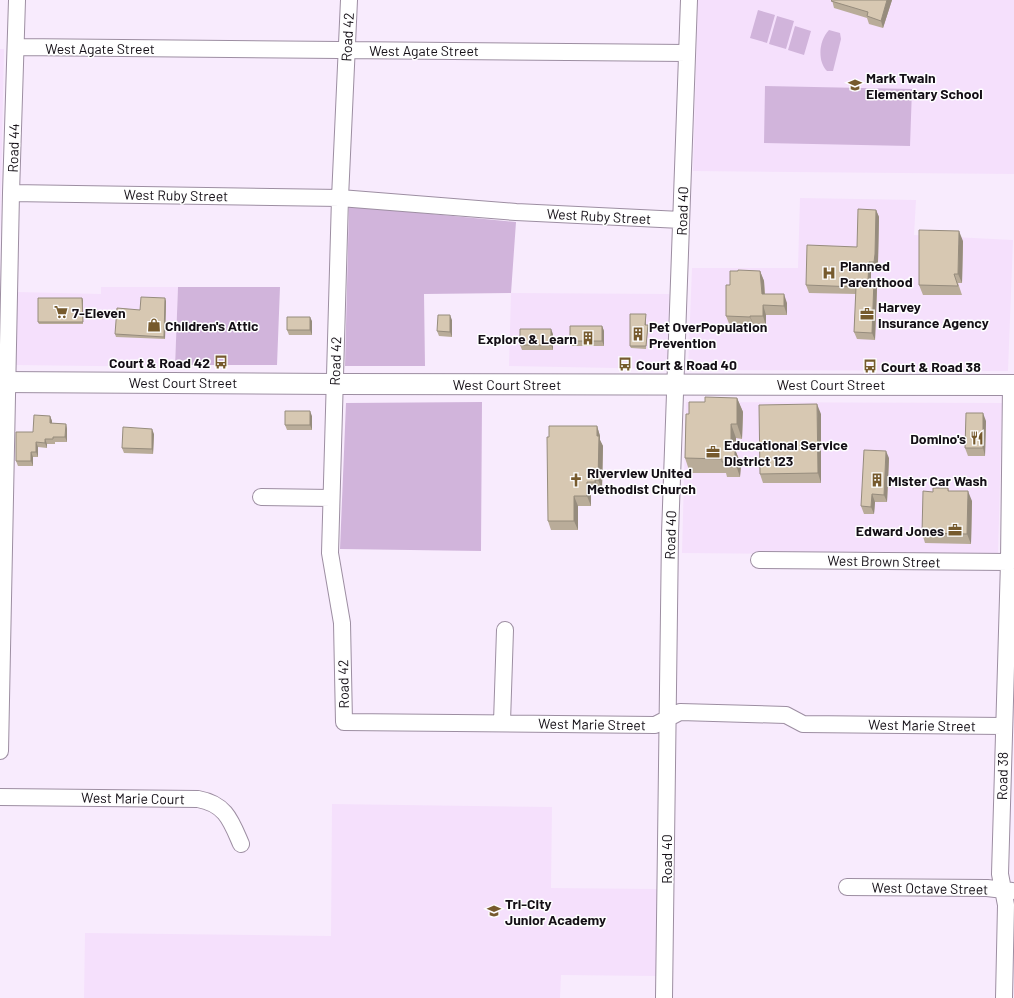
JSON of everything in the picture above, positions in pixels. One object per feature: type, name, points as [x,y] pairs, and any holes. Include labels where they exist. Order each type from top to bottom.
[{"type":"main road","name":"West Court Street","points":[[4,382],[1013,385]]},
{"type":"street","name":"Road 44","points":[[0,751],[4,382],[17,0]]},
{"type":"street","name":"Road 42","points":[[344,722],[342,622],[330,553],[340,198],[349,0]]},
{"type":"street","name":"Road 40","points":[[664,998],[670,534],[689,0]]},
{"type":"street","name":"West Agate Street","points":[[16,47],[687,53]]},
{"type":"street","name":"West Ruby Street","points":[[11,193],[340,198],[516,212],[681,220]]},
{"type":"street","name":"Road 38","points":[[1004,998],[1006,905],[1008,891],[1000,874],[1013,385]]},
{"type":"street","points":[[261,497],[331,498]]},
{"type":"street","name":"West Brown Street","points":[[759,560],[1009,562]]},
{"type":"street","points":[[502,722],[505,630]]},
{"type":"street","name":"West Marie Street","points":[[344,722],[502,722],[655,725],[680,712],[786,715],[803,724],[1003,726]]},
{"type":"street","name":"West Marie Court","points":[[0,797],[205,800],[222,808],[241,844]]},
{"type":"street","name":"West Octave Street","points":[[847,887],[987,888],[1008,891]]},
{"type":"shaded area","name":"Mark Twain Elementary School","points":[[698,0],[1014,0],[1014,174],[693,171]]},
{"type":"shaded area","points":[[758,10],[775,15],[767,43],[750,38]]},
{"type":"shaded area","points":[[777,16],[794,21],[786,49],[769,44]]},
{"type":"shaded area","points":[[795,26],[811,31],[804,55],[788,50]]},
{"type":"shaded area","points":[[829,30],[840,33],[841,39],[833,71],[827,71],[824,67],[820,50],[823,39]]},
{"type":"shaded area","points":[[0,49],[4,49],[0,243]]},
{"type":"shaded area","points":[[765,86],[912,89],[910,146],[764,143]]},
{"type":"shaded area","points":[[800,198],[916,200],[914,235],[1013,240],[1008,371],[688,370],[692,268],[798,268]]},
{"type":"shaded area","points":[[349,206],[516,222],[511,293],[424,294],[425,366],[345,366]]},
{"type":"shaded area","points":[[101,287],[178,287],[175,367],[16,365],[17,292],[101,294]]},
{"type":"shaded area","points":[[178,287],[280,287],[277,365],[177,365],[175,367]]},
{"type":"shaded area","points":[[511,293],[669,294],[667,369],[509,366]]},
{"type":"shaded area","points":[[482,402],[481,551],[340,549],[346,403]]},
{"type":"shaded area","points":[[686,402],[1002,403],[998,556],[682,553]]},
{"type":"shaded area","name":"Tri-City Junior Academy","points":[[332,804],[552,807],[551,888],[657,889],[657,976],[561,975],[560,998],[84,998],[85,933],[331,936]]},
{"type":"building","points":[[887,0],[881,21],[867,16],[868,12],[831,1]]},
{"type":"building","points":[[858,209],[876,210],[875,254],[874,262],[869,262],[868,280],[874,280],[872,333],[854,332],[856,287],[806,285],[807,245],[857,247]]},
{"type":"building","points":[[919,230],[959,231],[958,274],[954,274],[958,286],[919,285]]},
{"type":"building","points":[[730,271],[760,271],[762,294],[784,294],[784,306],[763,305],[763,316],[726,316],[726,285],[730,285]]},
{"type":"building","points":[[141,297],[165,298],[164,337],[115,334],[117,308],[140,310]]},
{"type":"building","name":"7-Eleven","points":[[38,298],[82,298],[83,322],[38,322]]},
{"type":"building","name":"Pet OverPopulation Prevention","points":[[630,314],[646,314],[645,325],[648,325],[646,346],[630,346]]},
{"type":"building","points":[[438,315],[450,315],[450,332],[437,331]]},
{"type":"building","points":[[287,317],[310,317],[310,330],[287,330]]},
{"type":"building","name":"Explore & Learn","points":[[570,326],[602,326],[602,341],[570,341]]},
{"type":"building","points":[[520,329],[551,329],[551,345],[520,345]]},
{"type":"building","name":"Educational Service District 123","points":[[705,397],[737,398],[737,424],[731,424],[731,450],[735,450],[735,462],[722,462],[722,459],[685,458],[686,414],[689,414],[689,402],[705,402]]},
{"type":"building","points":[[817,404],[818,473],[760,474],[759,405]]},
{"type":"building","points":[[285,411],[310,411],[310,425],[285,425]]},
{"type":"building","name":"Domino's","points":[[966,413],[983,413],[983,448],[965,448]]},
{"type":"building","points":[[34,415],[50,416],[50,423],[66,424],[65,437],[45,439],[45,443],[36,442],[36,452],[31,452],[31,461],[16,461],[16,432],[33,432]]},
{"type":"building","points":[[549,426],[597,426],[597,436],[599,436],[598,480],[595,480],[595,482],[587,482],[587,496],[574,496],[574,521],[548,521],[547,437],[549,437]]},
{"type":"building","points":[[123,427],[152,429],[152,449],[122,448]]},
{"type":"building","name":"Mister Car Wash","points":[[864,450],[886,451],[884,495],[872,494],[871,507],[861,506]]},
{"type":"building","points":[[933,488],[948,488],[948,491],[968,491],[967,534],[922,533],[923,491],[933,492]]},
{"type":"place","name":"Mark Twain Elementary School","points":[[855,85]]},
{"type":"place","name":"Planned Parenthood","points":[[829,273]]},
{"type":"place","name":"7-Eleven","points":[[61,312]]},
{"type":"place","name":"Harvey Insurance Agency","points":[[867,314]]},
{"type":"place","name":"Children's Attic","points":[[154,325]]},
{"type":"place","name":"Pet OverPopulation Prevention","points":[[638,334]]},
{"type":"place","name":"Explore & Learn","points":[[588,338]]},
{"type":"place","name":"Court & Road 42","points":[[221,362]]},
{"type":"place","name":"Court & Road 40","points":[[625,364]]},
{"type":"place","name":"Court & Road 38","points":[[870,366]]},
{"type":"place","name":"Domino's","points":[[977,438]]},
{"type":"place","name":"Educational Service District 123","points":[[713,452]]},
{"type":"place","name":"Riverview United Methodist Church","points":[[576,480]]},
{"type":"place","name":"Mister Car Wash","points":[[877,480]]},
{"type":"place","name":"Edward Jones","points":[[955,530]]},
{"type":"place","name":"Tri-City Junior Academy","points":[[494,911]]}]
